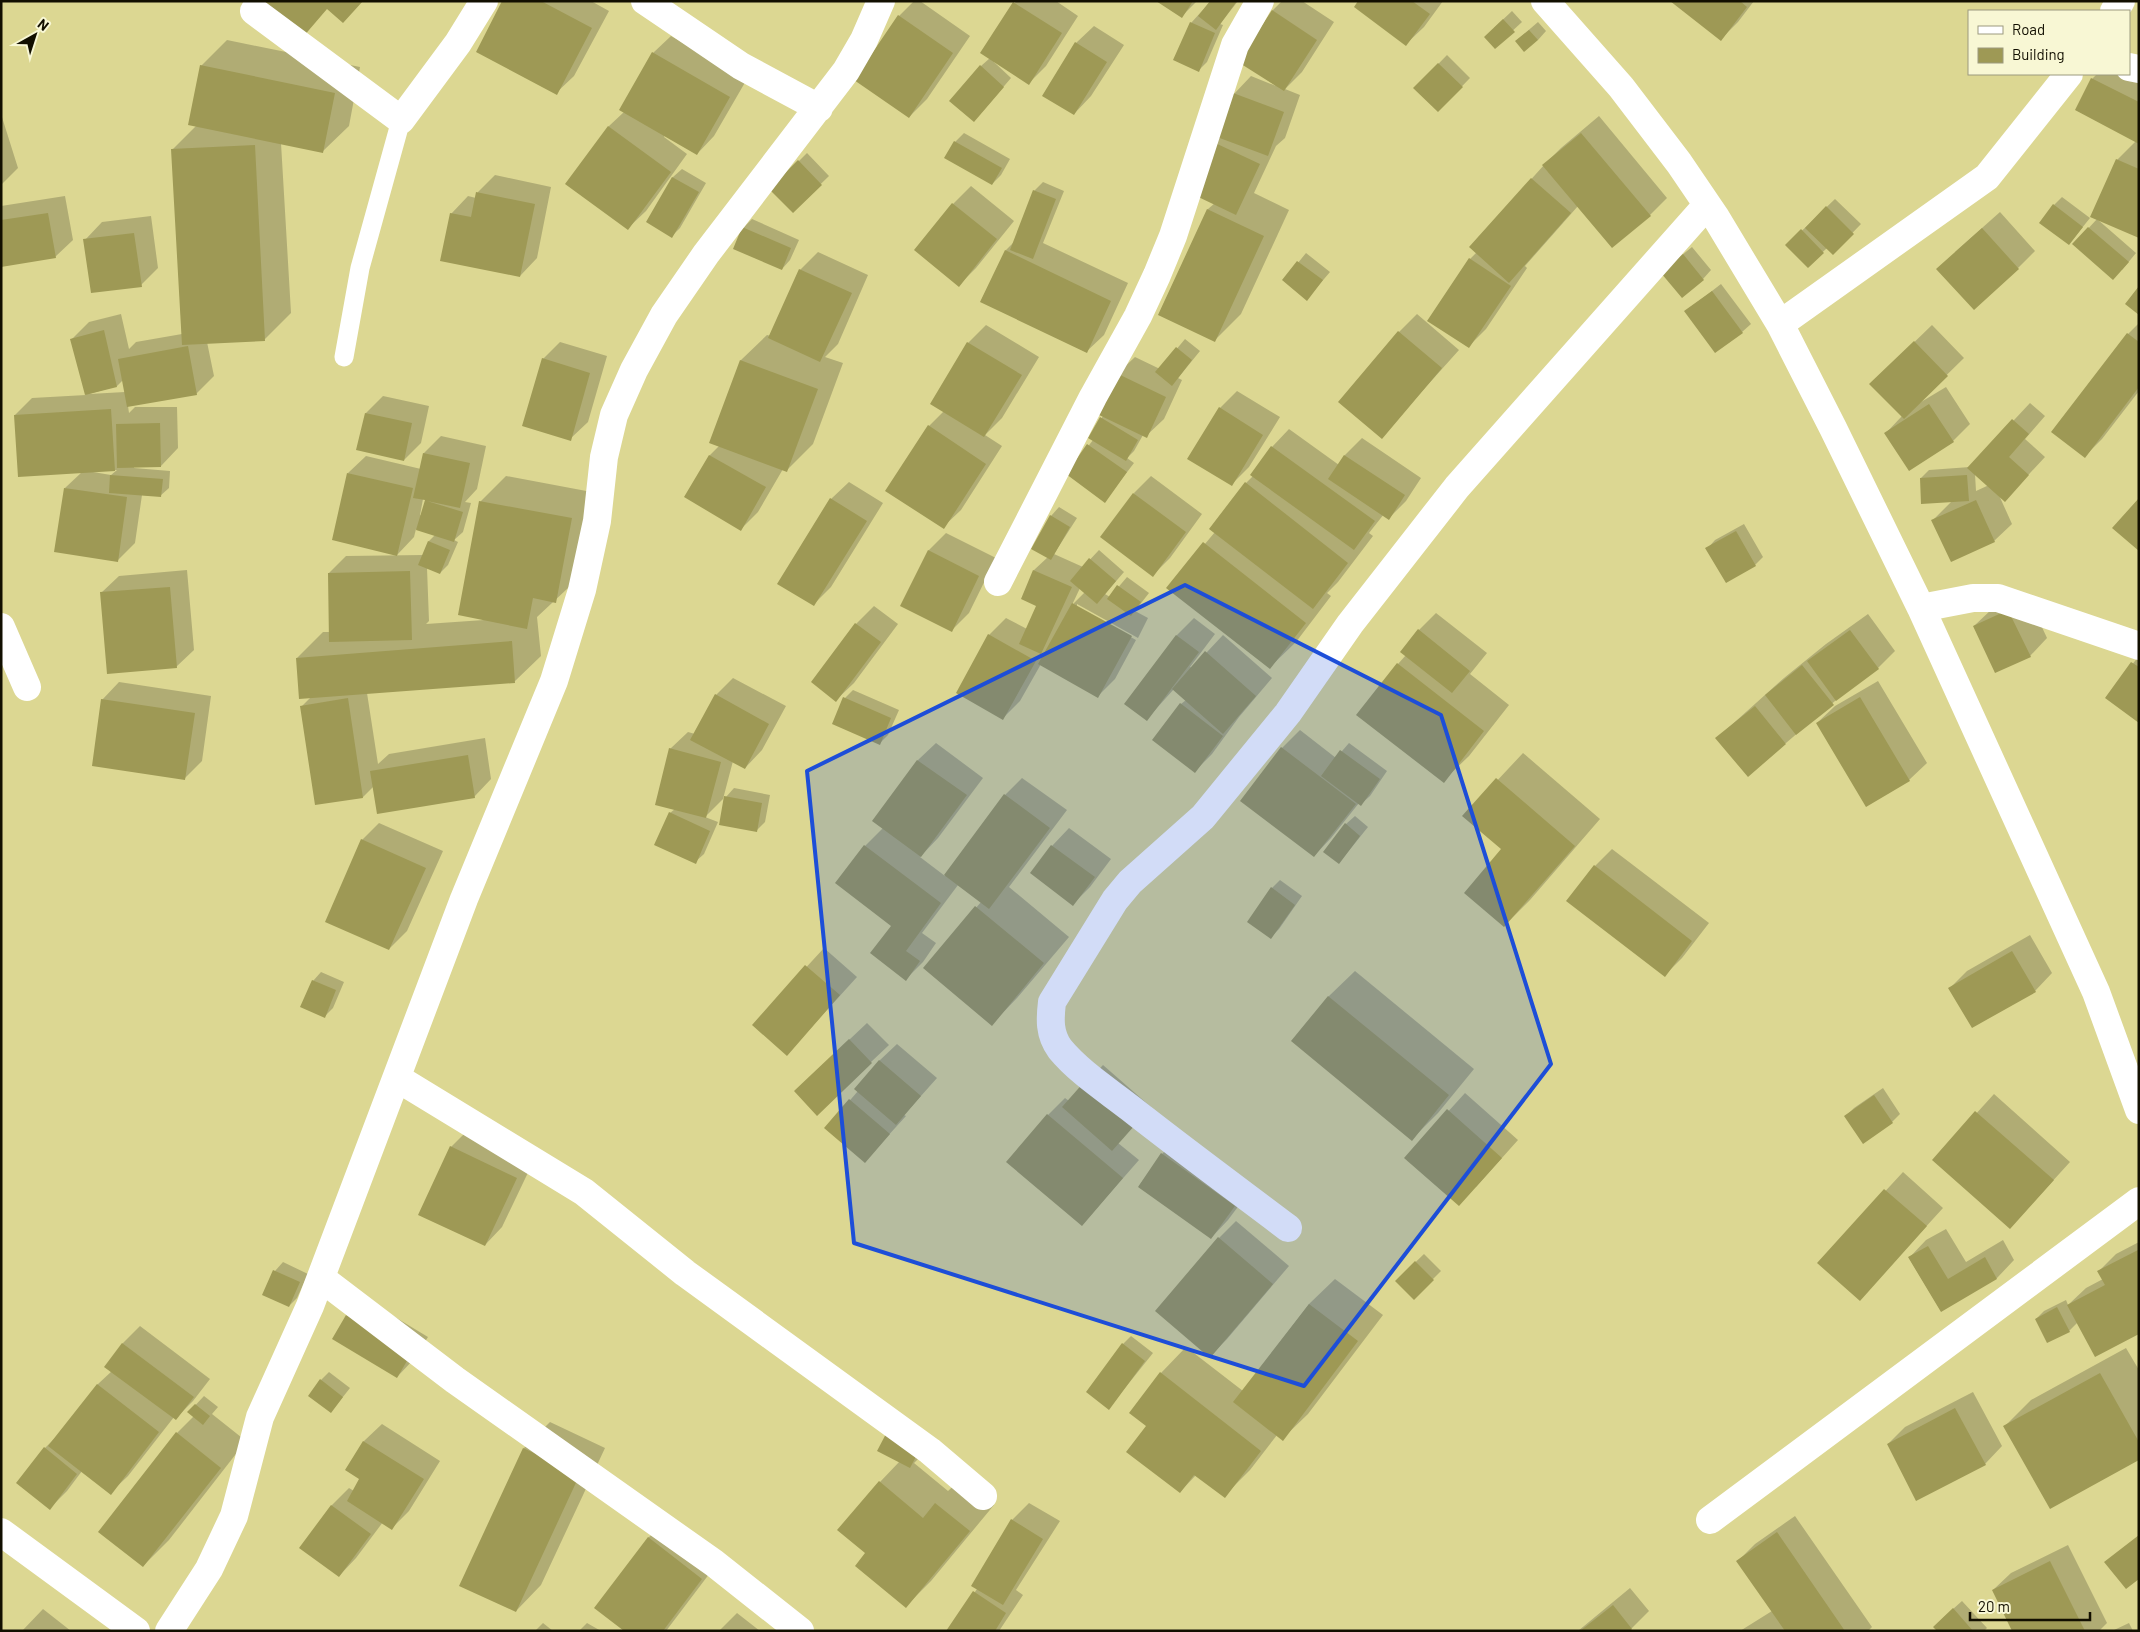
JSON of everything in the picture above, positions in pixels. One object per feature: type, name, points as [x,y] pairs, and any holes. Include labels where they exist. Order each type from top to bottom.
[{"type":"street","points":[[254,11],[401,120],[458,44],[484,1]]},
{"type":"street","points":[[645,1],[741,66],[819,108]]},
{"type":"street","points":[[169,1631],[209,1569],[234,1516],[260,1417],[321,1278],[464,899],[554,681],[582,590],[597,522],[604,457],[614,415],[634,370],[664,315],[706,254],[846,71],[864,40],[881,1]]},
{"type":"street","points":[[998,582],[1093,397],[1138,316],[1157,276],[1173,236],[1235,45],[1260,1]]},
{"type":"street","points":[[1546,1],[1621,87],[1679,162],[1780,324],[1921,608],[2096,992],[2139,1110]]},
{"type":"street","points":[[1780,324],[1987,177],[2068,75]]},
{"type":"street","points":[[1288,1228],[1172,1141],[1077,1065],[1060,1048],[1053,1036],[1049,1021],[1052,1002],[1116,900],[1130,882],[1203,817],[1288,713],[1350,624],[1457,487],[1707,205]]},
{"type":"street","points":[[1921,608],[1973,598],[1998,598],[2139,646]]},
{"type":"street","points":[[1,627],[27,687]]},
{"type":"street","points":[[397,1078],[584,1192],[685,1273],[930,1451],[983,1496]]},
{"type":"street","points":[[1710,1520],[2139,1201]]},
{"type":"street","points":[[321,1278],[455,1380],[714,1562],[800,1631]]},
{"type":"street","points":[[1,1532],[136,1631]]},
{"type":"lane","points":[[344,357],[360,268],[401,120]]},
{"type":"highlighted area","points":[[1185,585],[1441,715],[1551,1064],[1304,1386],[854,1243],[807,771]]},
{"type":"building","points":[[263,1],[363,1],[343,23],[327,9],[303,37]]},
{"type":"building","points":[[502,1],[541,1],[592,28],[557,95],[476,52]]},
{"type":"building","points":[[1156,1],[1193,1],[1182,18]]},
{"type":"building","points":[[1210,1],[1237,1],[1216,30],[1198,16]]},
{"type":"building","points":[[1358,1],[1412,1],[1430,14],[1406,46],[1354,7]]},
{"type":"building","points":[[1670,1],[1740,1],[1747,7],[1721,41]]},
{"type":"building","points":[[1013,2],[1062,33],[1029,85],[980,53]]},
{"type":"building","points":[[1272,10],[1317,40],[1284,91],[1238,62]]},
{"type":"building","points":[[898,15],[953,53],[909,118],[854,80]]},
{"type":"building","points":[[1503,19],[1515,32],[1495,49],[1484,37]]},
{"type":"building","points":[[1190,22],[1215,33],[1199,72],[1173,60]]},
{"type":"building","points":[[1529,30],[1538,40],[1524,52],[1515,41]]},
{"type":"building","points":[[1075,42],[1107,62],[1074,115],[1042,96]]},
{"type":"building","points":[[652,52],[730,97],[697,155],[619,110]]},
{"type":"building","points":[[1438,63],[1463,87],[1438,112],[1413,88]]},
{"type":"building","points":[[200,65],[335,93],[323,153],[188,125]]},
{"type":"building","points":[[980,65],[1004,87],[974,122],[949,101]]},
{"type":"building","points":[[2091,78],[2139,102],[2139,144],[2075,110]]},
{"type":"building","points":[[1233,93],[1284,112],[1268,156],[1217,137]]},
{"type":"building","points":[[608,126],[671,172],[628,230],[565,184]]},
{"type":"building","points":[[1581,133],[1651,216],[1612,248],[1542,165]]},
{"type":"building","points":[[954,141],[1002,168],[992,185],[944,158]]},
{"type":"building","points":[[1213,142],[1260,164],[1236,215],[1190,193]]},
{"type":"building","points":[[255,145],[265,341],[182,345],[171,149]]},
{"type":"building","points":[[2116,159],[2139,169],[2139,238],[2090,217]]},
{"type":"building","points":[[798,160],[822,185],[793,213],[769,189]]},
{"type":"building","points":[[672,177],[699,192],[672,238],[646,222]]},
{"type":"building","points":[[1531,178],[1571,213],[1509,283],[1469,247]]},
{"type":"building","points":[[1033,190],[1056,199],[1033,259],[1010,250]]},
{"type":"building","points":[[476,192],[535,204],[520,277],[440,261],[450,213],[471,217]]},
{"type":"building","points":[[952,203],[997,239],[959,287],[914,250]]},
{"type":"building","points":[[2053,204],[2083,227],[2069,245],[2039,223]]},
{"type":"building","points":[[1826,206],[1854,234],[1833,255],[1805,228]]},
{"type":"building","points":[[1207,209],[1264,236],[1215,342],[1158,315]]},
{"type":"building","points":[[48,213],[56,258],[1,267],[1,220]]},
{"type":"building","points":[[742,227],[791,248],[782,270],[733,249]]},
{"type":"building","points":[[2088,227],[2129,262],[2113,280],[2072,244]]},
{"type":"building","points":[[1982,228],[2019,269],[1974,310],[1936,269]]},
{"type":"building","points":[[1801,229],[1824,253],[1808,268],[1785,245]]},
{"type":"building","points":[[134,233],[142,287],[91,293],[83,239]]},
{"type":"building","points":[[1005,250],[1111,301],[1087,353],[980,302]]},
{"type":"building","points":[[1683,254],[1704,280],[1682,298],[1661,273]]},
{"type":"building","points":[[1469,258],[1511,286],[1469,348],[1427,321]]},
{"type":"building","points":[[1297,261],[1323,280],[1307,301],[1282,280]]},
{"type":"building","points":[[799,269],[852,293],[820,362],[768,338]]},
{"type":"building","points":[[2139,286],[2139,315],[2125,304]]},
{"type":"building","points":[[1712,291],[1743,333],[1715,353],[1684,311]]},
{"type":"building","points":[[104,330],[117,387],[85,395],[70,339]]},
{"type":"building","points":[[1398,331],[1442,368],[1382,439],[1338,402]]},
{"type":"building","points":[[2127,333],[2139,342],[2139,387],[2085,458],[2051,432]]},
{"type":"building","points":[[1914,341],[1948,376],[1904,419],[1869,384]]},
{"type":"building","points":[[967,342],[1022,375],[984,437],[930,404]]},
{"type":"building","points":[[188,346],[197,395],[127,407],[118,359]]},
{"type":"building","points":[[1176,347],[1192,360],[1172,386],[1155,372]]},
{"type":"building","points":[[542,358],[590,373],[571,441],[522,426]]},
{"type":"building","points":[[740,360],[818,389],[787,472],[709,443]]},
{"type":"building","points":[[1116,373],[1166,397],[1147,438],[1097,414]]},
{"type":"building","points":[[1929,404],[1954,442],[1909,471],[1884,433]]},
{"type":"building","points":[[1219,407],[1263,435],[1232,486],[1187,459]]},
{"type":"building","points":[[111,409],[115,471],[18,477],[14,415]]},
{"type":"building","points":[[365,413],[412,423],[404,461],[356,450]]},
{"type":"building","points":[[1100,417],[1138,440],[1126,461],[1088,438]]},
{"type":"building","points":[[2012,419],[2029,434],[2009,457],[2029,475],[2005,502],[1967,468]]},
{"type":"building","points":[[160,423],[161,467],[117,468],[116,424]]},
{"type":"building","points":[[928,425],[986,464],[944,529],[885,491]]},
{"type":"building","points":[[1087,444],[1127,472],[1105,503],[1066,474]]},
{"type":"building","points":[[1271,446],[1375,521],[1354,550],[1250,475]]},
{"type":"building","points":[[423,453],[470,463],[460,508],[427,501],[463,512],[454,542],[416,530],[425,500],[413,498]]},
{"type":"building","points":[[709,455],[766,487],[741,531],[684,497]]},
{"type":"building","points":[[1344,455],[1405,495],[1389,520],[1328,479]]},
{"type":"building","points":[[347,473],[413,488],[397,556],[332,540]]},
{"type":"building","points":[[110,475],[163,479],[161,497],[109,493]]},
{"type":"building","points":[[1967,475],[1969,501],[1921,504],[1920,478]]},
{"type":"building","points":[[1245,482],[1348,563],[1313,609],[1209,529]]},
{"type":"building","points":[[64,488],[127,497],[118,562],[54,552]]},
{"type":"building","points":[[1133,493],[1186,532],[1153,577],[1100,537]]},
{"type":"building","points":[[830,498],[867,521],[814,606],[777,584]]},
{"type":"building","points":[[2139,498],[2139,551],[2112,528]]},
{"type":"building","points":[[1976,500],[1995,542],[1951,562],[1931,520]]},
{"type":"building","points":[[479,501],[572,518],[556,603],[533,598],[527,629],[458,615]]},
{"type":"building","points":[[1050,515],[1070,527],[1051,560],[1031,549]]},
{"type":"building","points":[[1736,531],[1756,566],[1726,583],[1705,548]]},
{"type":"building","points":[[428,541],[450,550],[440,574],[418,565]]},
{"type":"building","points":[[1203,542],[1306,623],[1270,669],[1166,588]]},
{"type":"building","points":[[928,550],[979,576],[952,632],[900,606]]},
{"type":"building","points":[[1089,558],[1116,581],[1097,604],[1070,581]]},
{"type":"building","points":[[1033,570],[1072,587],[1041,654],[1019,644],[1036,606],[1021,599]]},
{"type":"building","points":[[410,571],[412,640],[329,642],[328,573]]},
{"type":"building","points":[[1117,585],[1141,602],[1131,616],[1107,599]]},
{"type":"building","points":[[170,587],[177,668],[107,674],[100,592]]},
{"type":"building","points":[[1072,603],[1132,636],[1098,698],[1038,664]]},
{"type":"building","points":[[2008,610],[2031,657],[1995,673],[1973,626]]},
{"type":"building","points":[[855,623],[881,642],[836,702],[811,682]]},
{"type":"building","points":[[1418,629],[1470,671],[1452,693],[1400,652]]},
{"type":"building","points":[[1850,630],[1879,669],[1836,701],[1807,661]]},
{"type":"building","points":[[988,634],[1036,661],[1003,720],[956,693]]},
{"type":"building","points":[[1176,635],[1199,652],[1147,721],[1124,704]]},
{"type":"building","points":[[512,641],[515,683],[299,699],[296,658]]},
{"type":"building","points":[[1205,651],[1256,696],[1223,734],[1172,689]]},
{"type":"building","points":[[2131,662],[2139,667],[2139,723],[2105,698]]},
{"type":"building","points":[[1397,663],[1484,731],[1444,783],[1356,715]]},
{"type":"building","points":[[1802,665],[1834,705],[1796,735],[1765,695]]},
{"type":"building","points":[[715,694],[769,724],[745,769],[690,740]]},
{"type":"building","points":[[843,697],[891,718],[880,745],[832,724]]},
{"type":"building","points":[[1860,697],[1910,781],[1866,807],[1816,723]]},
{"type":"building","points":[[348,698],[363,798],[315,805],[300,706]]},
{"type":"building","points":[[101,699],[195,713],[185,780],[92,766]]},
{"type":"building","points":[[1180,703],[1223,736],[1195,773],[1152,740]]},
{"type":"building","points":[[1755,706],[1786,744],[1748,777],[1715,738]]},
{"type":"building","points":[[1281,747],[1356,804],[1314,857],[1240,801]]},
{"type":"building","points":[[669,748],[721,762],[706,818],[655,805]]},
{"type":"building","points":[[1340,750],[1380,779],[1361,806],[1321,776]]},
{"type":"building","points":[[468,755],[475,798],[377,814],[370,771]]},
{"type":"building","points":[[917,760],[967,795],[921,857],[872,821]]},
{"type":"building","points":[[1496,778],[1575,846],[1504,927],[1464,893],[1501,849],[1462,816]]},
{"type":"building","points":[[1004,794],[1050,828],[989,909],[944,875]]},
{"type":"building","points":[[724,796],[762,803],[757,832],[719,825]]},
{"type":"building","points":[[669,812],[710,831],[696,864],[654,845]]},
{"type":"building","points":[[1345,823],[1360,836],[1339,864],[1323,852]]},
{"type":"building","points":[[361,839],[426,868],[389,950],[325,922]]},
{"type":"building","points":[[864,845],[941,903],[906,951],[920,961],[906,981],[870,953],[891,926],[835,883]]},
{"type":"building","points":[[1051,845],[1095,877],[1073,906],[1030,873]]},
{"type":"building","points":[[1594,865],[1692,941],[1665,977],[1566,901]]},
{"type":"building","points":[[1271,887],[1295,905],[1271,939],[1247,922]]},
{"type":"building","points":[[975,906],[1044,963],[992,1026],[923,968]]},
{"type":"building","points":[[2012,951],[2036,992],[1972,1028],[1948,988]]},
{"type":"building","points":[[805,965],[840,995],[787,1056],[752,1025]]},
{"type":"building","points":[[312,980],[336,990],[325,1018],[300,1007]]},
{"type":"building","points":[[1328,996],[1449,1095],[1412,1141],[1291,1041]]},
{"type":"building","points":[[849,1039],[872,1063],[817,1116],[794,1091]]},
{"type":"building","points":[[879,1060],[921,1096],[896,1125],[854,1089]]},
{"type":"building","points":[[1085,1081],[1135,1125],[1112,1151],[1062,1107]]},
{"type":"building","points":[[1874,1095],[1893,1123],[1863,1144],[1844,1116]]},
{"type":"building","points":[[849,1099],[890,1134],[865,1163],[824,1128]]},
{"type":"building","points":[[1447,1109],[1502,1158],[1459,1206],[1404,1158]]},
{"type":"building","points":[[1975,1111],[2054,1180],[2010,1229],[1932,1160]]},
{"type":"building","points":[[1047,1114],[1123,1178],[1082,1226],[1006,1162]]},
{"type":"building","points":[[450,1146],[517,1178],[485,1246],[418,1215]]},
{"type":"building","points":[[1161,1153],[1235,1206],[1211,1239],[1138,1187]]},
{"type":"building","points":[[1884,1189],[1927,1226],[1860,1301],[1817,1263]]},
{"type":"building","points":[[1218,1237],[1273,1284],[1210,1358],[1155,1311]]},
{"type":"building","points":[[1928,1246],[1948,1279],[1985,1257],[1997,1279],[1941,1312],[1908,1257]]},
{"type":"building","points":[[2138,1250],[2139,1334],[2095,1357],[2067,1305],[2105,1285],[2097,1271]]},
{"type":"building","points":[[1415,1261],[1434,1280],[1414,1300],[1395,1281]]},
{"type":"building","points":[[273,1270],[300,1282],[289,1307],[262,1295]]},
{"type":"building","points":[[1309,1304],[1358,1341],[1283,1441],[1233,1402]]},
{"type":"building","points":[[2057,1307],[2070,1332],[2047,1343],[2035,1319]]},
{"type":"building","points":[[346,1315],[411,1354],[397,1378],[332,1339]]},
{"type":"building","points":[[122,1343],[194,1397],[176,1420],[104,1367]]},
{"type":"building","points":[[1122,1343],[1145,1361],[1109,1410],[1086,1392]]},
{"type":"building","points":[[1160,1372],[1261,1451],[1225,1498],[1194,1475],[1180,1493],[1126,1452],[1146,1426],[1129,1413]]},
{"type":"building","points":[[2100,1373],[2139,1442],[2139,1460],[2050,1509],[2003,1426]]},
{"type":"building","points":[[320,1379],[343,1397],[331,1413],[308,1396]]},
{"type":"building","points":[[97,1384],[159,1432],[111,1495],[48,1446]]},
{"type":"building","points":[[195,1404],[210,1416],[203,1425],[187,1412]]},
{"type":"building","points":[[1955,1408],[1986,1465],[1916,1501],[1887,1444]]},
{"type":"building","points":[[888,1430],[921,1447],[910,1468],[877,1451]]},
{"type":"building","points":[[176,1432],[221,1468],[143,1567],[98,1532]]},
{"type":"building","points":[[363,1441],[424,1479],[392,1530],[347,1501],[359,1479],[345,1470]]},
{"type":"building","points":[[44,1447],[77,1474],[50,1510],[16,1483]]},
{"type":"building","points":[[523,1448],[580,1474],[516,1612],[459,1586]]},
{"type":"building","points":[[879,1481],[923,1518],[935,1503],[970,1531],[906,1608],[855,1566],[865,1553],[837,1530]]},
{"type":"building","points":[[331,1505],[371,1534],[339,1577],[299,1548]]},
{"type":"building","points":[[1011,1519],[1043,1539],[1003,1605],[971,1586]]},
{"type":"building","points":[[1777,1532],[1845,1631],[1785,1631],[1736,1561]]},
{"type":"building","points":[[2139,1535],[2139,1579],[2126,1589],[2104,1562]]},
{"type":"building","points":[[648,1537],[702,1579],[663,1631],[624,1631],[594,1608]]},
{"type":"building","points":[[2050,1561],[2085,1631],[2012,1631],[1992,1590]]},
{"type":"building","points":[[973,1591],[1006,1613],[995,1631],[946,1631]]},
{"type":"building","points":[[1613,1605],[1632,1629],[1630,1631],[1580,1631]]},
{"type":"building","points":[[1953,1608],[1973,1631],[1937,1631],[1933,1627]]}]
